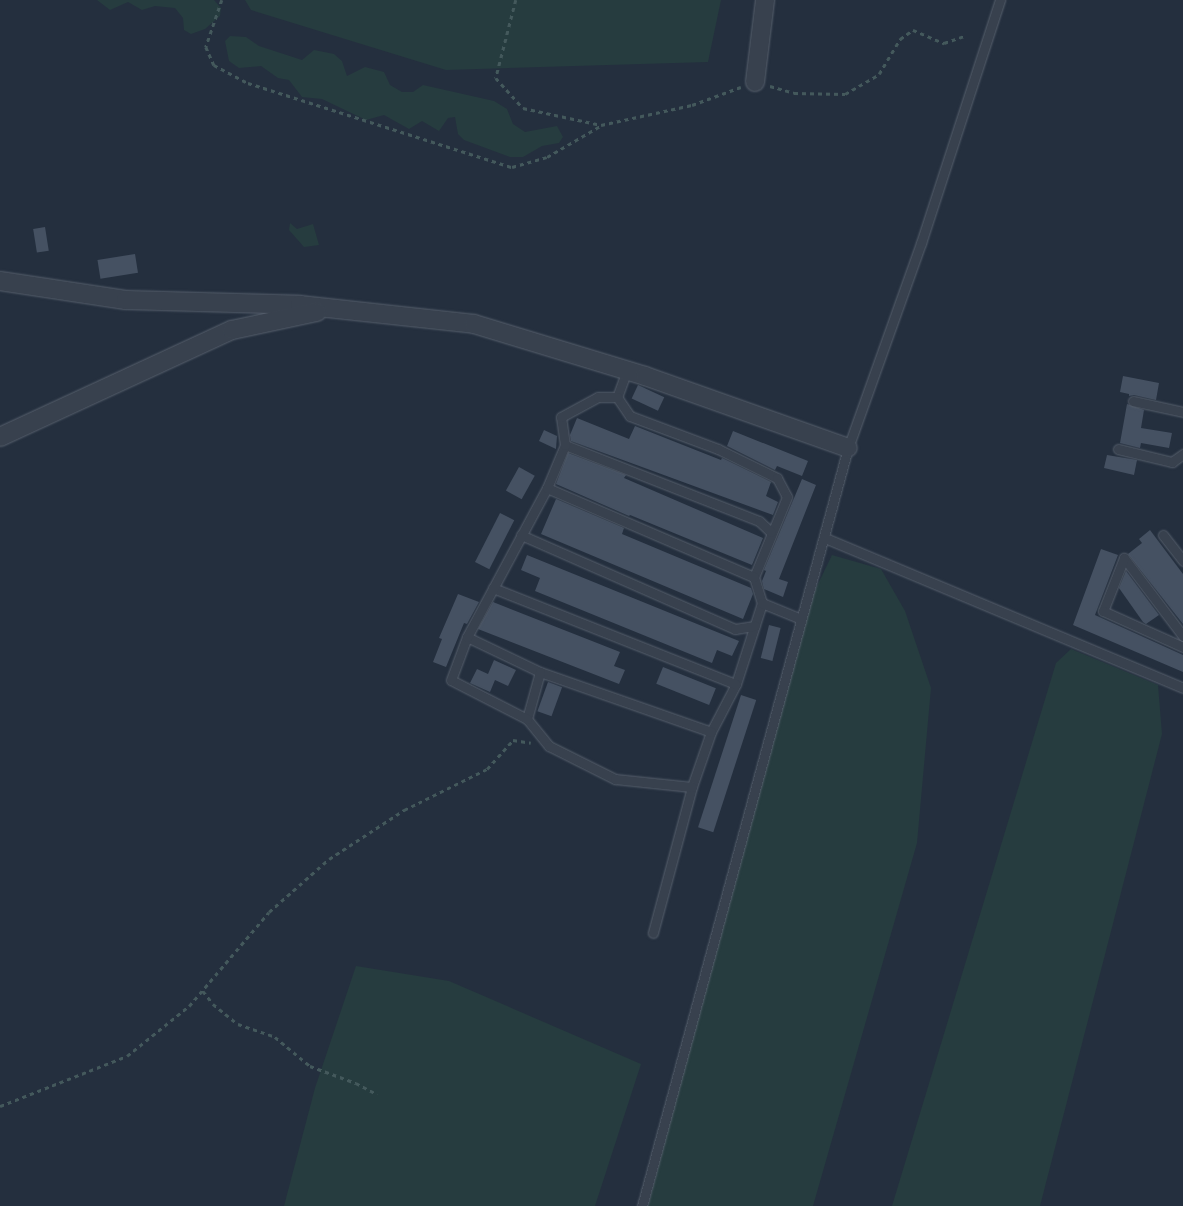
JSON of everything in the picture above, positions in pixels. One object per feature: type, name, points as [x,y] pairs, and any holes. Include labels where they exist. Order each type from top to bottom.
[{"type":"street","points":[[755,82],[765,0]]},
{"type":"street","points":[[0,281],[126,300],[300,305],[474,324],[627,370],[848,448]]},
{"type":"street","points":[[0,437],[232,330],[333,309]]},
{"type":"lane","points":[[642,1206],[848,448],[921,243],[1000,0]]},
{"type":"lane","points":[[617,397],[627,370]]},
{"type":"lane","points":[[617,397],[598,397],[560,417],[565,445],[547,488],[467,637],[451,680],[527,720],[550,746],[615,779],[692,787]]},
{"type":"lane","points":[[617,397],[630,416],[718,449],[777,478],[787,497],[754,577],[762,603],[736,684],[711,732],[692,787],[653,933]]},
{"type":"lane","points":[[1133,401],[1183,412]]},
{"type":"lane","points":[[565,445],[758,521],[771,532]]},
{"type":"lane","points":[[1118,449],[1172,462],[1183,454]]},
{"type":"lane","points":[[547,488],[754,577]]},
{"type":"lane","points":[[521,535],[735,629],[755,626]]},
{"type":"lane","points":[[1164,535],[1183,561]]},
{"type":"lane","points":[[825,538],[1183,688]]},
{"type":"lane","points":[[1183,636],[1124,558],[1103,611],[1183,647]]},
{"type":"lane","points":[[493,588],[736,684]]},
{"type":"lane","points":[[762,603],[801,619]]},
{"type":"lane","points":[[467,637],[540,672],[711,732]]},
{"type":"lane","points":[[527,720],[540,672]]},
{"type":"path","points":[[222,0],[206,47],[214,65],[248,82],[512,167],[546,157],[601,126],[692,105],[755,82],[794,93],[845,94],[879,74],[900,39],[913,30],[944,43],[964,36]]},
{"type":"path","points":[[516,0],[496,78],[523,108],[601,126]]},
{"type":"path","points":[[0,1106],[127,1056],[189,1006],[269,912],[329,859],[404,810],[488,769],[513,740],[550,746]]},
{"type":"path","points":[[203,991],[213,1004],[238,1024],[275,1037],[310,1066],[356,1083],[377,1094]]},
{"type":"green space","points":[[97,0],[214,0],[221,8],[220,16],[205,29],[191,34],[184,30],[183,18],[175,8],[155,6],[142,10],[128,2],[110,10]]},
{"type":"green space","points":[[245,0],[721,0],[708,62],[446,70],[251,10]]},
{"type":"green space","points":[[230,36],[246,37],[259,46],[302,60],[314,50],[334,54],[342,61],[347,76],[365,67],[384,72],[390,85],[402,92],[413,92],[423,85],[494,101],[507,109],[513,124],[525,132],[557,126],[563,137],[559,143],[542,146],[523,157],[510,157],[464,140],[458,134],[455,117],[448,118],[439,131],[422,121],[409,129],[384,115],[366,120],[322,99],[302,97],[289,80],[278,78],[261,66],[239,68],[229,61],[225,41]]},
{"type":"green space","points":[[290,223],[297,229],[313,224],[319,245],[304,247],[289,230]]},
{"type":"green space","points":[[832,555],[881,569],[905,611],[931,688],[917,843],[813,1206],[648,1206],[801,619]]},
{"type":"green space","points":[[1071,649],[1158,685],[1162,734],[1040,1206],[892,1206],[1056,663]]},
{"type":"green space","points":[[356,966],[449,981],[641,1064],[595,1206],[284,1206],[315,1088]]},
{"type":"building","points":[[45,227],[49,251],[37,253],[33,229]]},
{"type":"building","points":[[135,254],[138,273],[100,279],[97,260]]},
{"type":"building","points":[[1123,376],[1159,383],[1156,400],[1134,395],[1129,396],[1129,394],[1120,392]]},
{"type":"building","points":[[638,385],[664,397],[658,411],[632,399]]},
{"type":"building","points":[[1127,404],[1144,410],[1141,428],[1172,433],[1169,448],[1141,443],[1140,448],[1120,443]]},
{"type":"building","points":[[577,418],[629,439],[635,426],[721,460],[722,458],[771,482],[766,496],[778,502],[773,515],[571,441],[570,435]]},
{"type":"building","points":[[544,430],[557,436],[556,449],[539,441]]},
{"type":"building","points":[[733,431],[808,461],[802,476],[777,466],[775,470],[727,446]]},
{"type":"building","points":[[568,453],[626,475],[624,478],[763,538],[752,565],[629,516],[556,484]]},
{"type":"building","points":[[1107,455],[1137,460],[1134,475],[1104,468]]},
{"type":"building","points":[[519,467],[535,476],[522,499],[506,491]]},
{"type":"building","points":[[802,479],[816,485],[779,579],[788,582],[783,597],[764,589],[762,581],[766,571],[764,570]]},
{"type":"building","points":[[556,499],[624,528],[622,534],[751,588],[753,594],[743,619],[541,534]]},
{"type":"building","points":[[500,513],[514,520],[489,569],[475,562]]},
{"type":"building","points":[[1150,530],[1183,574],[1183,624],[1128,554],[1142,543],[1139,539]]},
{"type":"building","points":[[1101,549],[1118,555],[1095,615],[1183,655],[1183,672],[1073,625]]},
{"type":"building","points":[[527,555],[739,641],[732,656],[717,650],[712,663],[535,591],[540,578],[521,570]]},
{"type":"building","points":[[1126,571],[1159,615],[1146,624],[1119,588]]},
{"type":"building","points":[[458,594],[479,602],[467,624],[464,623],[446,667],[433,662],[442,639],[439,638]]},
{"type":"building","points":[[493,602],[620,652],[614,666],[625,670],[619,684],[478,629]]},
{"type":"building","points":[[769,625],[781,628],[772,661],[761,658]]},
{"type":"building","points":[[494,660],[516,670],[508,686],[495,680],[490,692],[470,683],[477,669],[488,674]]},
{"type":"building","points":[[663,667],[716,688],[709,705],[656,684]]},
{"type":"building","points":[[548,682],[562,687],[551,716],[537,711]]},
{"type":"building","points":[[741,695],[756,700],[713,832],[698,827]]}]
